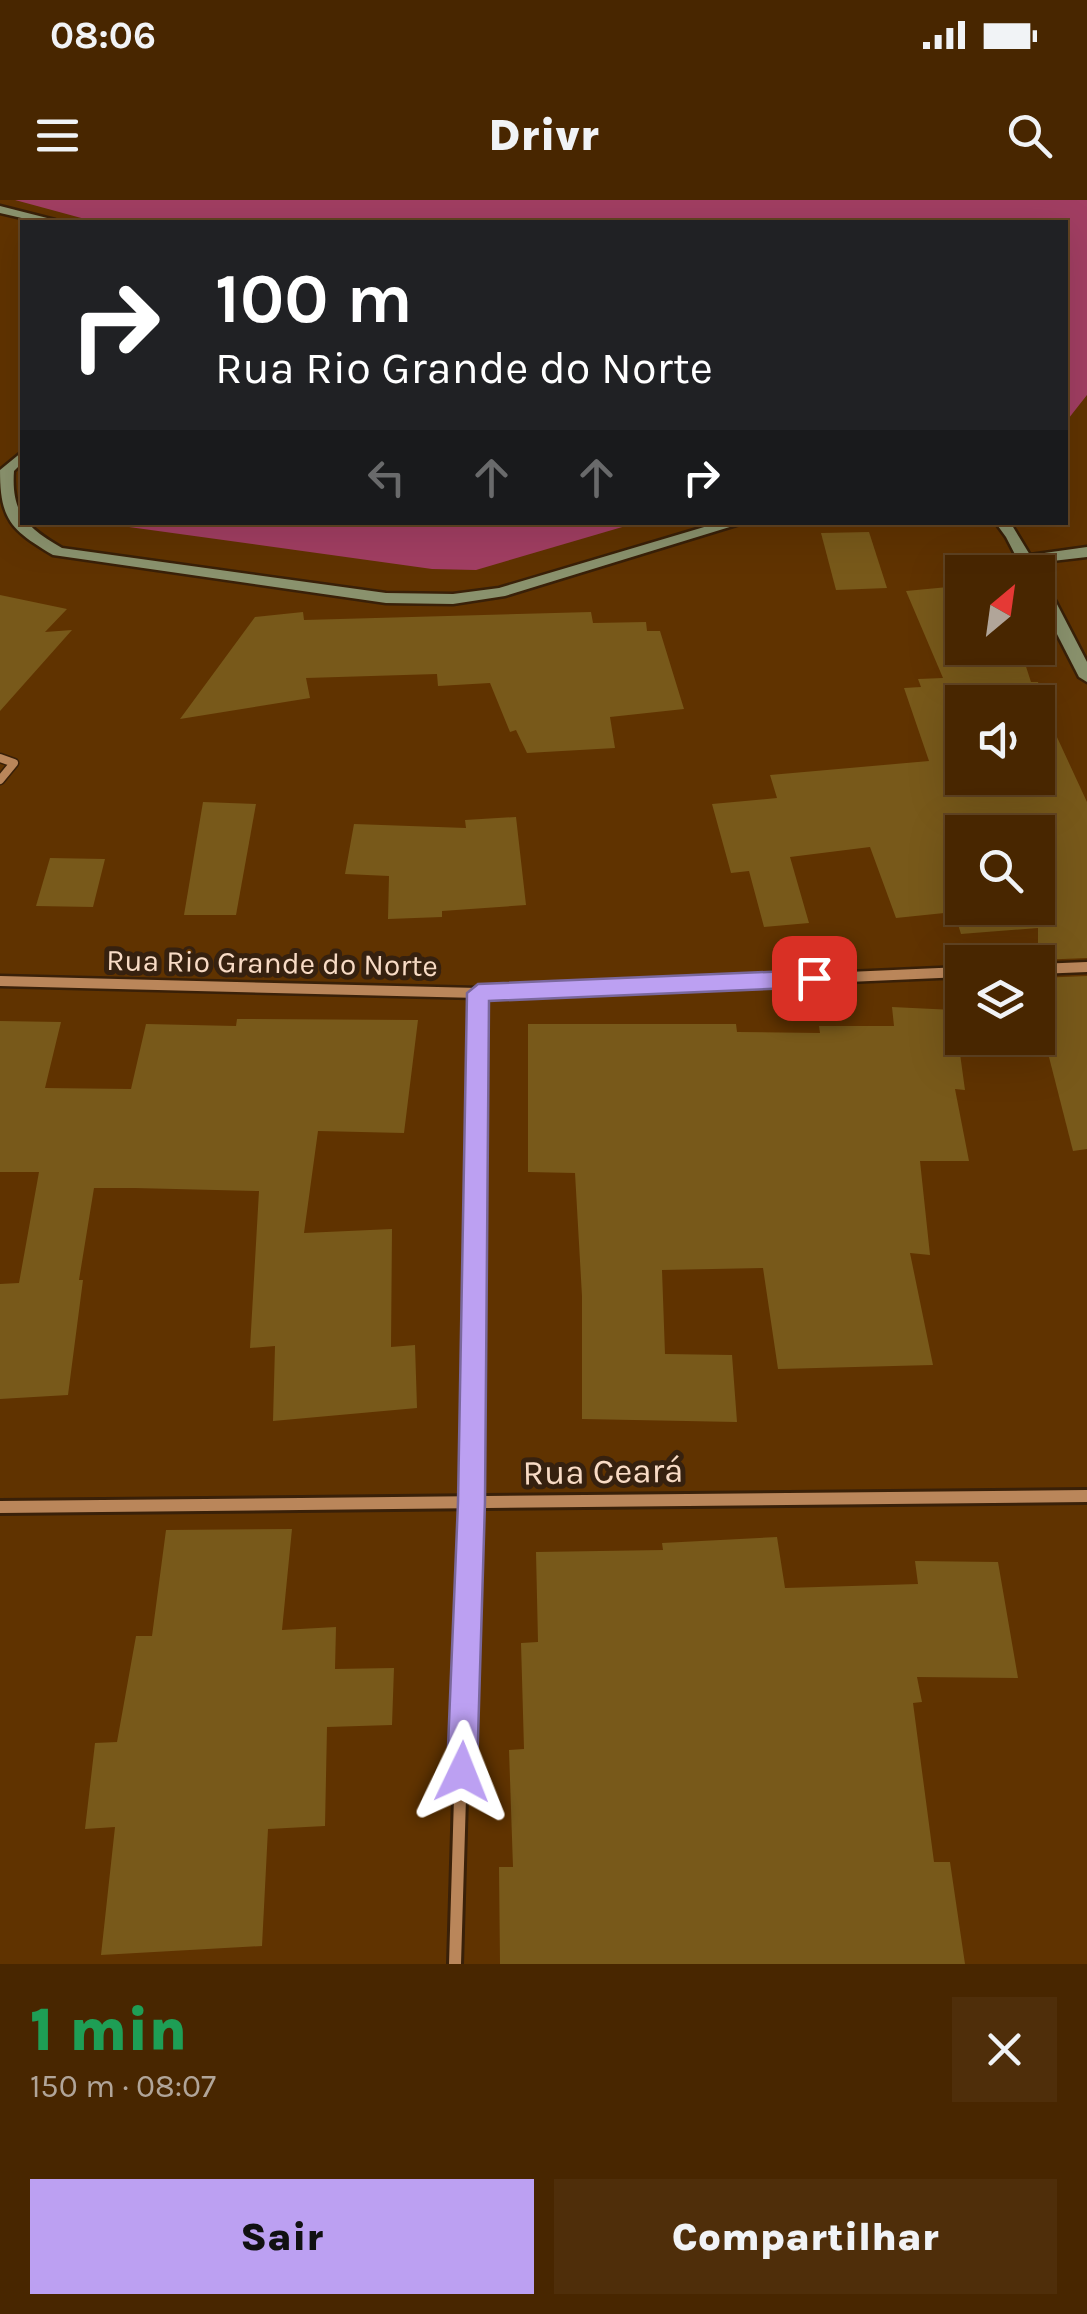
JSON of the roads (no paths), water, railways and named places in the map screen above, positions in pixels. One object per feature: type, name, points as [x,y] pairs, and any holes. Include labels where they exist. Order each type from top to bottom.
[{"type":"street","points":[[0,209],[43,220]]},
{"type":"street","points":[[20,458],[7,470],[3,499],[20,530],[58,552],[386,598],[453,599],[500,593],[730,525]]},
{"type":"street","points":[[1004,525],[1022,555]]},
{"type":"street","points":[[1055,560],[1087,552]]},
{"type":"street","points":[[1055,616],[1087,677]]},
{"type":"street","points":[[0,758],[14,762],[0,780]]},
{"type":"street","points":[[1055,968],[1087,966]]},
{"type":"street","name":"Rua Rio Grande do Norte","points":[[0,981],[478,993],[945,973]]},
{"type":"street","points":[[455,1964],[472,1502],[478,993]]},
{"type":"street","name":"Rua Ceará","points":[[0,1507],[1087,1496]]}]
